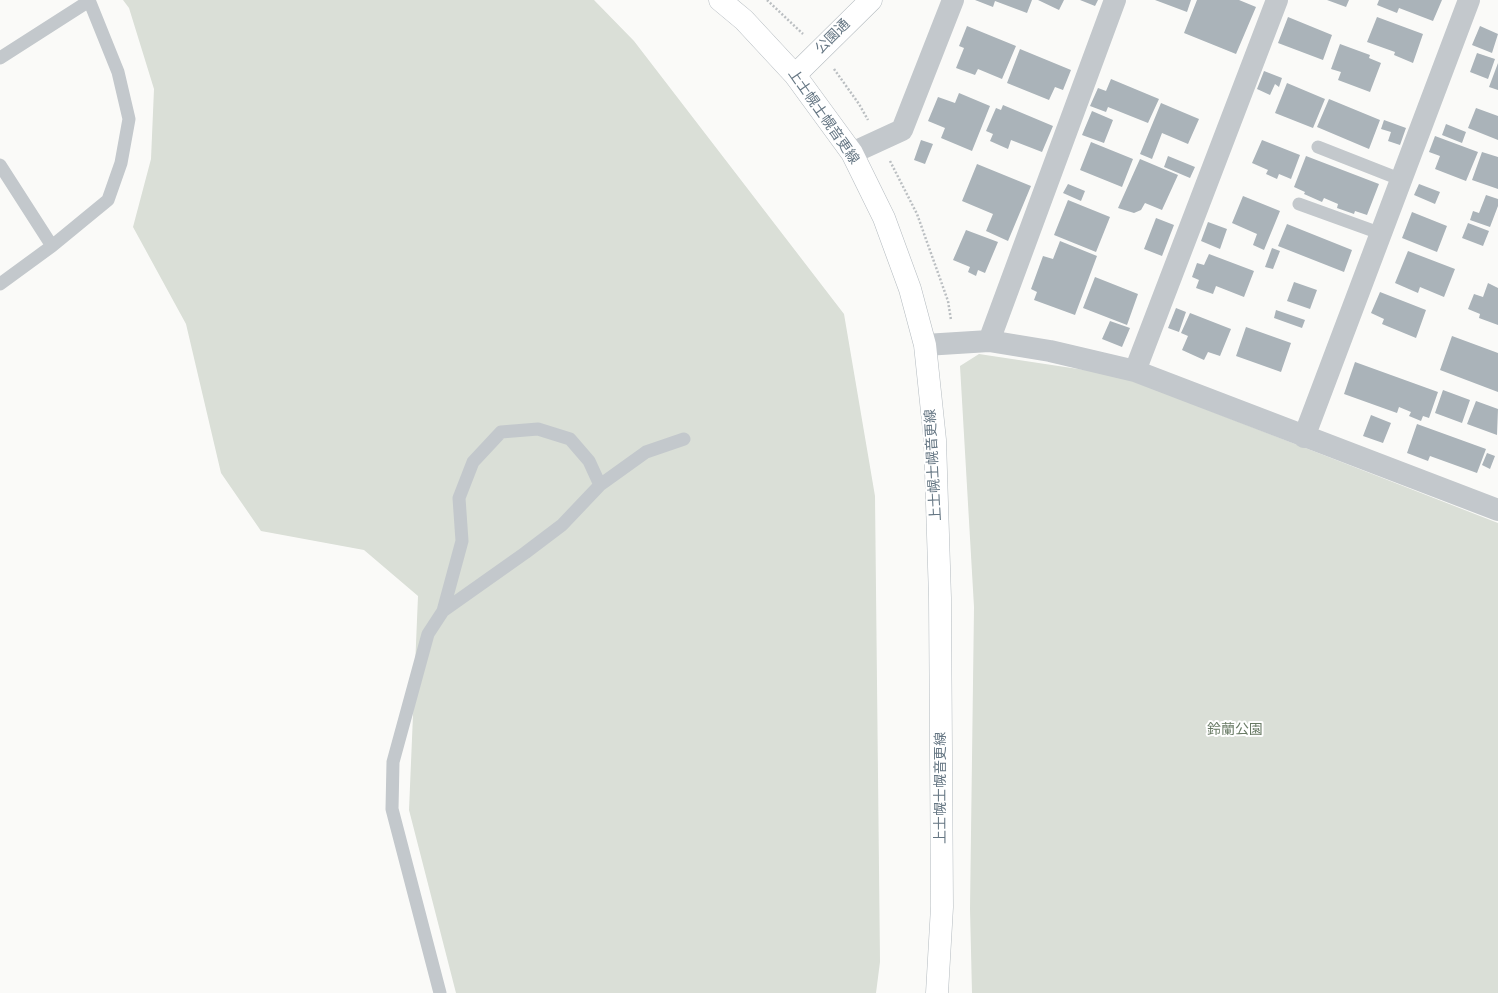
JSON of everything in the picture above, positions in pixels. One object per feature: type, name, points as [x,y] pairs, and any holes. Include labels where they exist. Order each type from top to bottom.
[{"type":"main road","name":"上士幌士幌音更線","points":[[720,0],[744,20],[795,75],[852,153],[884,218],[910,289],[925,345],[935,440],[940,598],[942,907],[937,993]]},
{"type":"main road","name":"公園通","points":[[795,75],[871,0]]},
{"type":"street","points":[[852,153],[902,130],[952,0]]},
{"type":"street","points":[[989,341],[1115,0]]},
{"type":"street","points":[[1135,371],[1278,0]]},
{"type":"street","points":[[1304,437],[1382,234],[1469,0]]},
{"type":"street","points":[[925,345],[989,341],[1050,351],[1135,371],[1304,437],[1496,503]]},
{"type":"lane","points":[[0,58],[89,1],[118,72],[129,119],[121,163],[108,200],[52,246],[0,284]]},
{"type":"lane","points":[[1318,147],[1402,180]]},
{"type":"lane","points":[[0,165],[52,246]]},
{"type":"lane","points":[[1299,204],[1382,234]]},
{"type":"lane","points":[[440,993],[392,809],[393,762],[428,634],[443,611],[462,541],[459,498],[473,462],[501,432],[538,429],[570,440],[589,461],[600,485]]},
{"type":"lane","points":[[443,611],[562,525],[600,485],[646,452],[684,438]]},
{"type":"green space","points":[[123,0],[594,0],[634,41],[844,314],[875,496],[880,962],[876,993],[456,993],[409,810],[418,596],[364,550],[261,531],[221,473],[186,324],[133,227],[151,159],[154,89],[129,8]]},
{"type":"green space","name":"鈴蘭公園","points":[[979,354],[1118,375],[1498,523],[1498,993],[972,993],[970,909],[974,607],[960,366]]},
{"type":"building","points":[[975,0],[1032,0],[1027,13],[995,1],[993,7]]},
{"type":"building","points":[[1038,0],[1064,0],[1059,10]]},
{"type":"building","points":[[1080,0],[1098,0],[1095,6]]},
{"type":"building","points":[[1155,0],[1191,0],[1187,12]]},
{"type":"building","points":[[1197,0],[1239,0],[1256,7],[1236,54],[1184,33]]},
{"type":"building","points":[[1327,0],[1349,0],[1346,7]]},
{"type":"building","points":[[1379,0],[1442,0],[1433,21],[1399,8],[1397,13],[1377,5]]},
{"type":"building","points":[[1288,17],[1332,35],[1323,60],[1278,43]]},
{"type":"building","points":[[1377,17],[1423,34],[1413,63],[1394,55],[1395,52],[1367,42]]},
{"type":"building","points":[[967,26],[1016,46],[1002,79],[978,69],[975,75],[956,68],[964,48],[959,46]]},
{"type":"building","points":[[1480,26],[1498,34],[1492,53],[1472,45]]},
{"type":"building","points":[[1340,44],[1370,55],[1369,58],[1381,63],[1370,92],[1338,80],[1341,72],[1331,69]]},
{"type":"building","points":[[1020,49],[1071,70],[1063,90],[1055,87],[1049,100],[1007,83]]},
{"type":"building","points":[[1477,53],[1495,59],[1488,79],[1470,72]]},
{"type":"building","points":[[1498,63],[1498,90],[1489,87]]},
{"type":"building","points":[[1264,71],[1282,78],[1279,87],[1275,84],[1270,95],[1257,89]]},
{"type":"building","points":[[1111,79],[1159,99],[1148,123],[1108,107],[1106,112],[1090,106],[1098,88],[1106,91]]},
{"type":"building","points":[[1287,83],[1325,99],[1313,128],[1275,113]]},
{"type":"building","points":[[959,93],[990,106],[972,151],[941,138],[945,128],[928,121],[938,97],[955,103]]},
{"type":"building","points":[[1329,99],[1380,120],[1369,149],[1317,127]]},
{"type":"building","points":[[1161,103],[1199,119],[1188,144],[1162,133],[1152,159],[1140,154]]},
{"type":"building","points":[[1003,105],[1053,126],[1042,152],[1011,140],[1008,149],[990,141],[993,134],[986,131],[996,108],[1001,110]]},
{"type":"building","points":[[1476,108],[1498,116],[1498,140],[1468,128]]},
{"type":"building","points":[[1092,111],[1113,120],[1104,143],[1082,135]]},
{"type":"building","points":[[1384,120],[1406,128],[1400,145],[1388,141],[1391,132],[1381,129]]},
{"type":"building","points":[[1446,124],[1466,132],[1462,143],[1442,135]]},
{"type":"building","points":[[1435,136],[1478,152],[1466,181],[1435,169],[1440,156],[1429,152]]},
{"type":"building","points":[[921,140],[933,144],[925,164],[914,160]]},
{"type":"building","points":[[1262,140],[1300,155],[1291,179],[1279,174],[1277,179],[1266,174],[1268,170],[1252,163]]},
{"type":"building","points":[[1091,142],[1133,159],[1122,187],[1080,170]]},
{"type":"building","points":[[1482,152],[1498,157],[1498,189],[1472,180]]},
{"type":"building","points":[[1168,156],[1195,167],[1190,178],[1164,167]]},
{"type":"building","points":[[1306,156],[1379,184],[1367,215],[1355,211],[1354,214],[1337,208],[1338,204],[1324,198],[1322,202],[1304,194],[1305,192],[1294,187]]},
{"type":"building","points":[[1140,159],[1178,175],[1162,210],[1145,203],[1141,210],[1134,213],[1118,208]]},
{"type":"building","points":[[977,164],[1031,186],[1008,241],[986,231],[993,214],[962,201]]},
{"type":"building","points":[[1068,184],[1085,191],[1081,201],[1063,193]]},
{"type":"building","points":[[1419,184],[1440,192],[1435,204],[1414,195]]},
{"type":"building","points":[[1486,195],[1498,199],[1498,206],[1490,227],[1470,220],[1473,211],[1479,213]]},
{"type":"building","points":[[1243,196],[1280,211],[1264,250],[1253,245],[1257,234],[1232,223]]},
{"type":"building","points":[[1068,200],[1110,217],[1096,252],[1054,235]]},
{"type":"building","points":[[1412,212],[1447,226],[1437,252],[1402,238]]},
{"type":"building","points":[[1156,218],[1174,225],[1162,256],[1144,249]]},
{"type":"building","points":[[1208,222],[1227,229],[1220,249],[1201,241]]},
{"type":"building","points":[[1468,223],[1489,231],[1483,246],[1462,238]]},
{"type":"building","points":[[1287,224],[1352,250],[1344,272],[1278,246]]},
{"type":"building","points":[[966,230],[998,242],[985,273],[978,270],[976,276],[968,272],[970,267],[953,260]]},
{"type":"building","points":[[1060,241],[1097,256],[1075,315],[1034,300],[1037,292],[1031,289],[1043,256],[1053,259]]},
{"type":"building","points":[[1272,248],[1280,251],[1273,269],[1265,267]]},
{"type":"building","points":[[1408,251],[1455,269],[1444,297],[1420,287],[1418,293],[1395,283]]},
{"type":"building","points":[[1209,254],[1254,271],[1244,297],[1216,286],[1213,294],[1196,288],[1199,280],[1192,277],[1197,263],[1204,265]]},
{"type":"building","points":[[1095,277],[1138,294],[1127,325],[1083,308]]},
{"type":"building","points":[[1294,282],[1317,290],[1310,309],[1287,301]]},
{"type":"building","points":[[1488,283],[1498,288],[1498,325],[1479,318],[1480,314],[1468,309],[1474,294],[1483,297]]},
{"type":"building","points":[[1380,292],[1426,310],[1416,338],[1382,324],[1384,319],[1371,313]]},
{"type":"building","points":[[1176,308],[1186,312],[1179,332],[1168,328]]},
{"type":"building","points":[[1276,310],[1305,320],[1302,328],[1274,318]]},
{"type":"building","points":[[1190,313],[1231,329],[1220,356],[1208,352],[1204,360],[1182,350],[1188,336],[1181,333]]},
{"type":"building","points":[[1110,321],[1130,328],[1122,347],[1102,339]]},
{"type":"building","points":[[1246,327],[1291,343],[1281,372],[1236,356]]},
{"type":"building","points":[[1452,336],[1498,353],[1498,392],[1440,370]]},
{"type":"building","points":[[1355,362],[1438,392],[1429,418],[1423,416],[1421,421],[1409,416],[1411,412],[1399,407],[1397,413],[1344,394]]},
{"type":"building","points":[[1443,390],[1470,400],[1462,423],[1435,413]]},
{"type":"building","points":[[1476,401],[1498,409],[1497,435],[1467,424]]},
{"type":"building","points":[[1371,415],[1391,423],[1383,443],[1363,436]]},
{"type":"building","points":[[1417,424],[1486,449],[1477,473],[1430,456],[1428,461],[1407,453]]},
{"type":"building","points":[[1487,453],[1495,456],[1490,469],[1482,465]]}]
